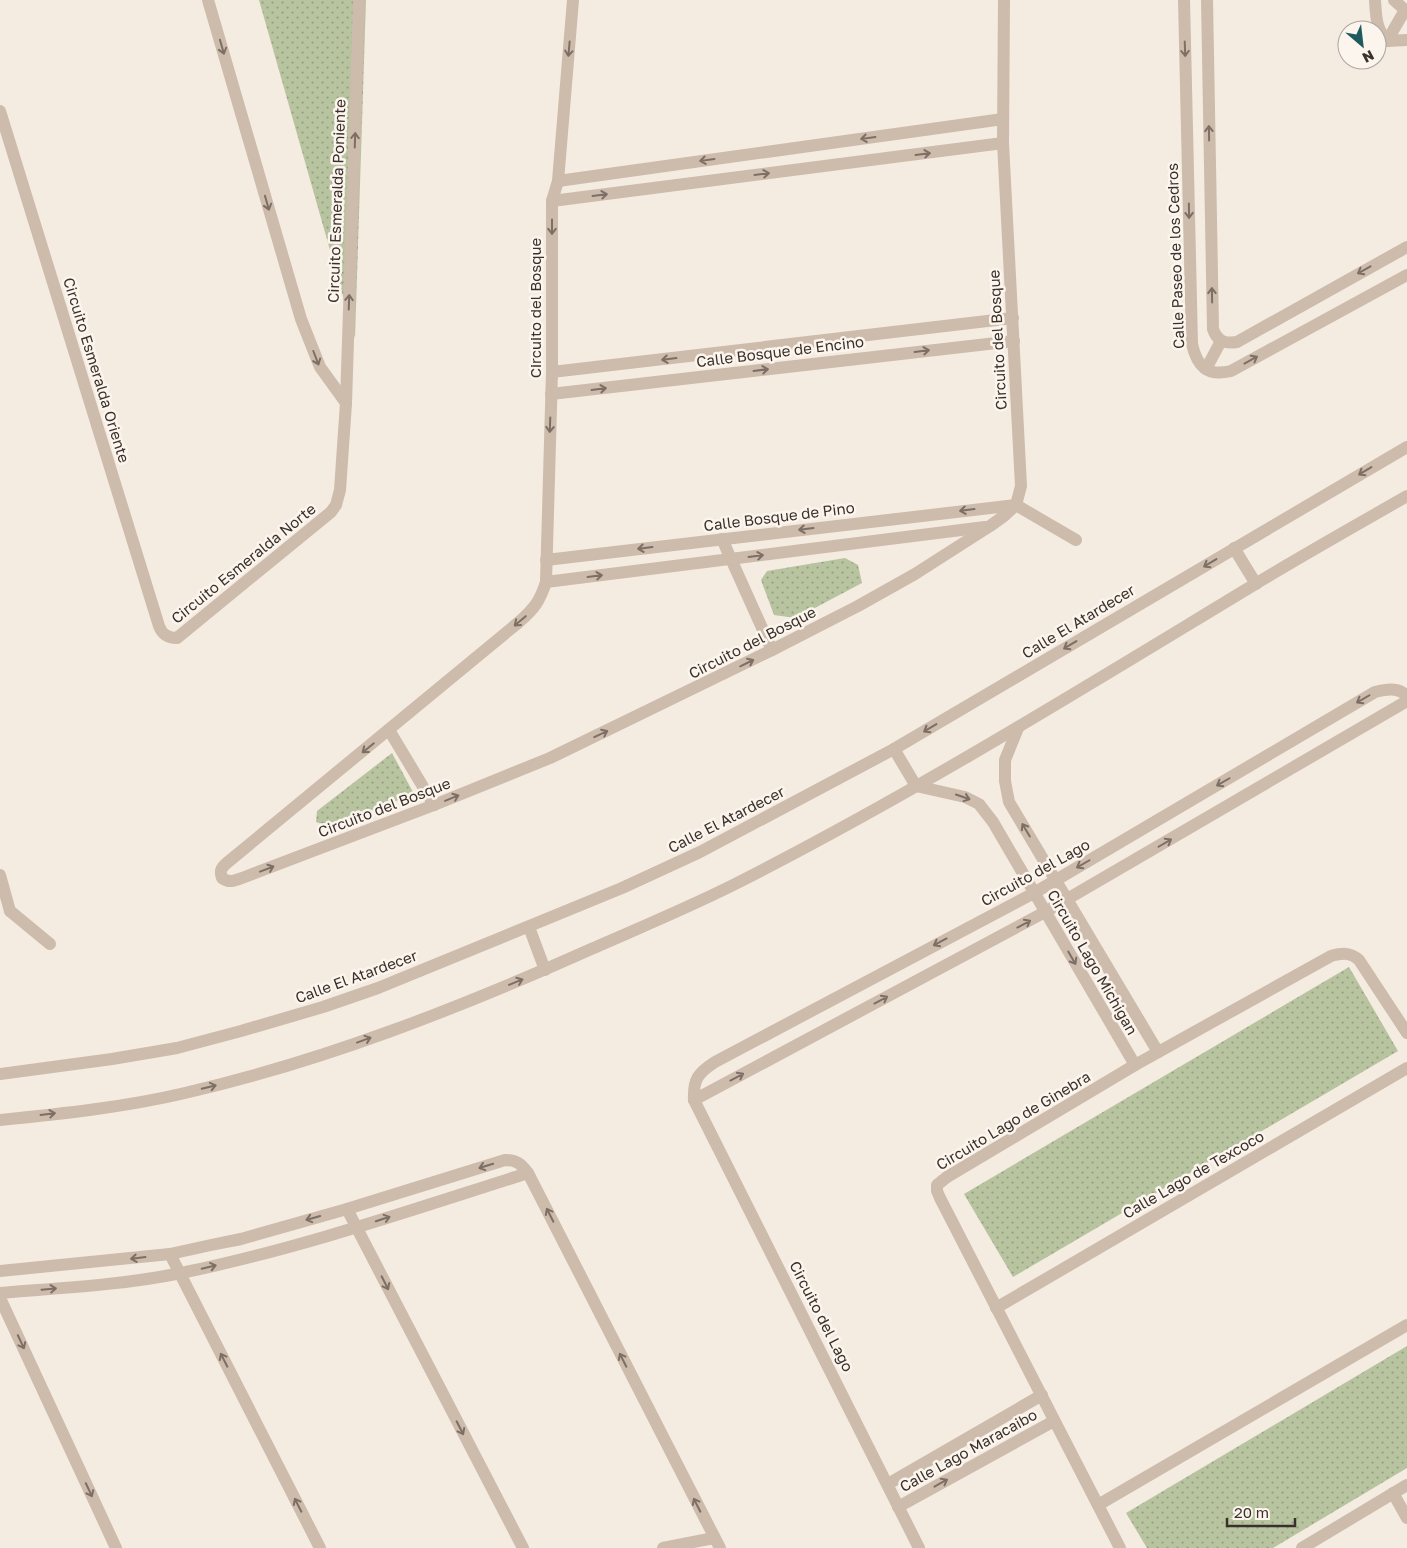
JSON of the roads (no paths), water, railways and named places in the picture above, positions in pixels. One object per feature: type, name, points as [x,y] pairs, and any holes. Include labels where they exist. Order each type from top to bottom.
[{"type":"street","points":[[208,0],[301,319],[320,367],[346,403]]},
{"type":"street","name":"Circuito Esmeralda Poniente","points":[[336,505],[340,490],[346,403],[360,0]]},
{"type":"street","name":"Circuito del Bosque","points":[[573,0],[558,181],[552,201],[552,372],[546,582],[542,596],[533,610],[228,862],[220,873],[226,881],[242,878],[434,805],[550,758],[858,606],[915,574],[990,526],[1016,505],[1021,486],[1003,144],[1004,0]]},
{"type":"street","name":"Calle Paseo de los Cedros","points":[[1184,0],[1192,344],[1194,355],[1200,365],[1206,369]]},
{"type":"street","points":[[1207,0],[1213,329],[1216,336],[1221,341],[1229,344],[1237,342],[1407,246]]},
{"type":"street","points":[[1375,0],[1376,20]]},
{"type":"street","points":[[1387,42],[1406,10],[1394,0]]},
{"type":"street","points":[[1387,42],[1407,40]]},
{"type":"street","points":[[1186,81],[1208,81]]},
{"type":"street","name":"Circuito Esmeralda Oriente","points":[[0,111],[159,626],[161,632],[166,636]]},
{"type":"street","points":[[558,181],[1003,119]]},
{"type":"street","points":[[552,201],[1003,144]]},
{"type":"street","points":[[784,149],[786,171]]},
{"type":"street","points":[[1221,341],[1206,369],[1222,373],[1231,370],[1407,275]]},
{"type":"street","name":"Calle Bosque de Encino","points":[[552,372],[1012,318]]},
{"type":"street","name":"Calle Bosque de Encino","points":[[551,394],[1014,341]]},
{"type":"street","points":[[787,345],[790,367]]},
{"type":"street","name":"Calle El Atardecer","points":[[0,1074],[177,1048],[323,1007],[378,988],[622,888],[700,852],[894,749],[1407,446]]},
{"type":"street","points":[[0,1120],[108,1107],[154,1099],[182,1094],[256,1075],[327,1053],[426,1018],[545,970],[741,882],[834,833],[1018,728],[1256,584],[1407,496]]},
{"type":"street","name":"Circuito Esmeralda Norte","points":[[166,636],[176,638],[331,512],[336,505]]},
{"type":"street","points":[[1016,505],[1076,540]]},
{"type":"street","name":"Calle Bosque de Pino","points":[[546,560],[1016,505]]},
{"type":"street","points":[[546,582],[990,526]]},
{"type":"street","points":[[722,539],[772,650]]},
{"type":"street","points":[[1234,548],[1256,584]]},
{"type":"street","name":"Circuito del Lago","points":[[919,1548],[694,1100],[694,1086],[698,1077],[715,1062],[1034,893],[1375,692],[1393,689],[1402,691],[1407,696]]},
{"type":"street","points":[[694,1100],[1067,900],[1407,701]]},
{"type":"street","name":"Circuito Lago Michigan","points":[[1018,728],[1005,760],[1005,781],[1010,802],[1158,1052]]},
{"type":"street","points":[[389,730],[434,805]]},
{"type":"street","points":[[894,749],[916,786]]},
{"type":"street","name":"Circuito Lago Michigan","points":[[916,786],[965,796],[979,804],[993,822],[1135,1065]]},
{"type":"street","points":[[0,875],[5,912],[50,944]]},
{"type":"street","points":[[529,927],[545,970]]},
{"type":"street","name":"Circuito Lago de Ginebra","points":[[1120,1548],[940,1198],[937,1186],[947,1177],[1135,1065],[1331,956],[1340,953],[1348,953],[1359,960],[1407,1033]]},
{"type":"street","name":"Calle Lago de Texcoco","points":[[996,1308],[1407,1068]]},
{"type":"street","points":[[0,1271],[170,1254],[241,1238],[347,1209],[506,1160],[515,1160],[528,1173],[717,1543],[663,1548]]},
{"type":"street","points":[[0,1294],[140,1280],[180,1274],[262,1254],[356,1227],[528,1173]]},
{"type":"street","points":[[347,1209],[523,1548]]},
{"type":"street","points":[[170,1254],[320,1548]]},
{"type":"street","points":[[0,1298],[116,1548]]},
{"type":"street","points":[[1098,1505],[1407,1325]]},
{"type":"street","name":"Calle Lago Maracaibo","points":[[888,1484],[1042,1395]]},
{"type":"street","name":"Calle Lago Maracaibo","points":[[898,1507],[1054,1421]]},
{"type":"street","points":[[1302,1548],[1407,1485]]},
{"type":"street","points":[[1393,1493],[1407,1518]]}]
